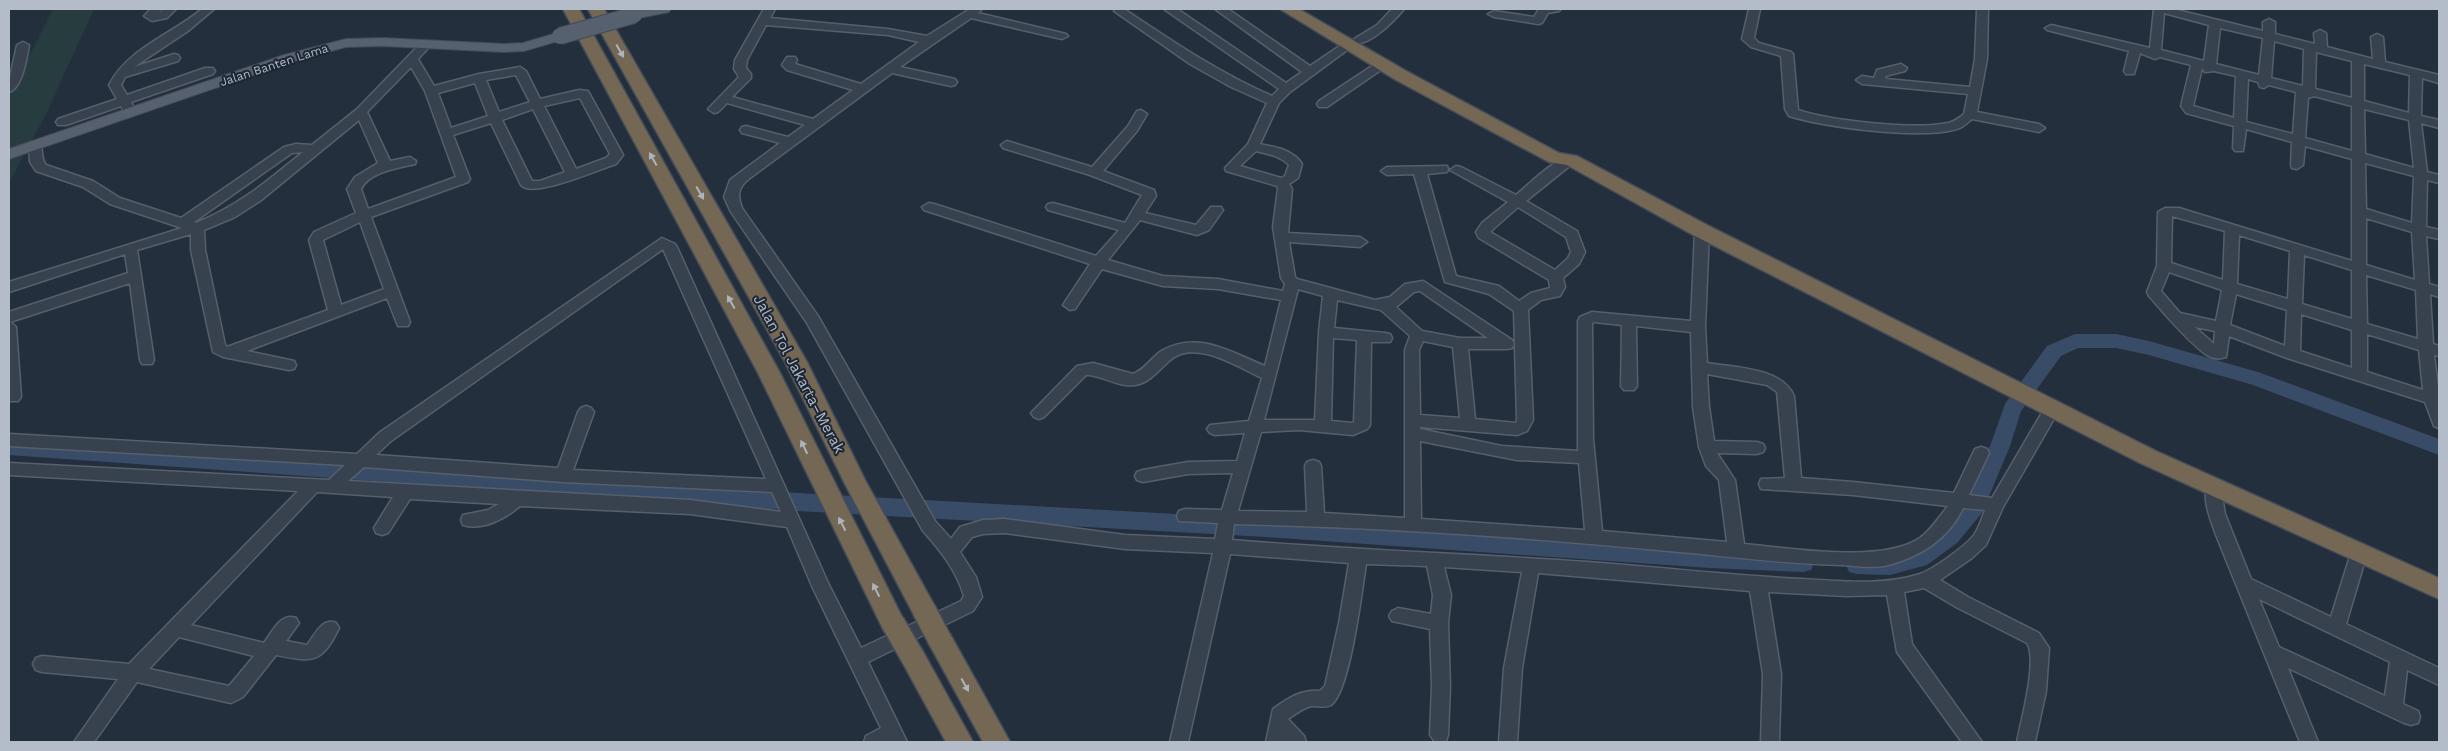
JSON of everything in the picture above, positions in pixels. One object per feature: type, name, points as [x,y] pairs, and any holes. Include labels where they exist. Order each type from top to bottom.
[{"type":"highway","name":"Jalan Tol Jakarta–Merak","points":[[571,9],[769,373],[893,623],[960,742]]},
{"type":"highway","name":"Jalan Tol Jakarta–Merak","points":[[596,9],[796,362],[856,484],[997,742]]},
{"type":"highway","points":[[1288,9],[1566,150],[1571,160]]},
{"type":"highway","points":[[1304,9],[1381,64],[1555,158],[1571,160],[1702,231],[2148,457],[2439,589]]},
{"type":"main road","name":"Jalan Banten Lama","points":[[9,154],[127,107],[333,46],[371,42],[524,47],[634,15],[664,9]]},
{"type":"street","points":[[157,9],[150,16],[152,18],[163,16],[170,9]]},
{"type":"street","points":[[127,107],[115,85],[118,77],[155,46],[187,26],[208,9]]},
{"type":"street","points":[[714,109],[744,78],[745,74],[740,68],[741,60],[769,9]]},
{"type":"street","points":[[1170,9],[1286,88]]},
{"type":"street","points":[[1221,9],[1310,72]]},
{"type":"street","points":[[1494,14],[1538,21],[1544,10],[1555,9]]},
{"type":"street","points":[[1754,9],[1748,39],[1755,45],[1787,54],[1791,109],[1793,113],[1815,119],[1926,129],[1954,127],[1970,115],[1976,91],[1983,9]]},
{"type":"street","points":[[1120,10],[1194,61],[1235,84],[1274,101]]},
{"type":"street","points":[[1253,146],[1282,154],[1294,161],[1296,164],[1292,178],[1282,183],[1228,174],[1253,146],[1274,101],[1286,88],[1353,43],[1381,27],[1393,10]]},
{"type":"street","points":[[2130,71],[2147,52],[2158,11],[2160,10],[2270,35],[2439,79]]},
{"type":"street","points":[[858,658],[967,606],[973,597],[971,587],[951,551],[929,526],[917,506],[813,320],[732,202],[731,197],[735,184],[814,123],[930,40],[973,12],[1062,36]]},
{"type":"street","points":[[763,21],[888,32],[930,40]]},
{"type":"street","points":[[2210,68],[2216,22]]},
{"type":"street","points":[[2264,82],[2270,35],[2268,22]]},
{"type":"street","points":[[2051,28],[2439,126]]},
{"type":"street","points":[[2298,165],[2298,140],[2305,92],[2320,32]]},
{"type":"street","points":[[2377,37],[2379,64]]},
{"type":"street","points":[[9,88],[20,67],[23,45]]},
{"type":"street","points":[[9,287],[130,247],[197,228],[230,214],[255,198],[336,132],[363,118],[425,45]]},
{"type":"street","points":[[118,77],[174,58]]},
{"type":"street","points":[[2358,58],[2360,376]]},
{"type":"street","points":[[336,312],[316,240],[319,236],[364,215],[457,183],[463,179],[430,92],[412,59]]},
{"type":"street","points":[[791,60],[788,65],[791,67],[863,89]]},
{"type":"street","points":[[1323,104],[1381,64]]},
{"type":"street","points":[[2197,64],[2188,108],[2239,124],[2439,179]]},
{"type":"street","points":[[1881,81],[1879,76],[1881,74],[1900,68]]},
{"type":"street","points":[[891,69],[951,82]]},
{"type":"street","points":[[62,122],[127,107],[209,71]]},
{"type":"street","points":[[430,92],[479,78],[519,71],[539,104],[572,174]]},
{"type":"street","points":[[2416,73],[2415,120],[2421,174],[2420,226],[2424,287],[2433,349],[2435,399],[2439,422]]},
{"type":"street","points":[[2239,148],[2242,76]]},
{"type":"street","points":[[446,134],[495,119],[539,104],[574,94],[584,94],[617,155],[611,161],[541,185],[528,185],[495,119],[479,78]]},
{"type":"street","points":[[1862,80],[1976,91]]},
{"type":"street","points":[[724,99],[814,123]]},
{"type":"street","points":[[1095,172],[1133,128],[1141,114]]},
{"type":"street","points":[[1970,115],[2039,128]]},
{"type":"street","points":[[363,118],[376,141],[384,163],[382,167]]},
{"type":"street","points":[[746,130],[791,142]]},
{"type":"street","points":[[35,145],[36,162],[41,168],[88,184],[115,201],[197,228]]},
{"type":"street","points":[[1007,145],[1095,172],[1149,193],[1128,228],[1099,262],[1070,305]]},
{"type":"street","points":[[183,223],[288,150],[296,148],[314,149]]},
{"type":"street","points":[[1414,427],[1468,426],[1517,429],[1522,427],[1524,420],[1520,345],[1521,309],[1526,302],[1534,297],[1555,292],[1558,287],[1556,277],[1484,235],[1482,232],[1555,170],[1571,160]]},
{"type":"street","points":[[403,322],[354,189],[355,184],[382,167],[410,161]]},
{"type":"street","points":[[1419,170],[1450,279],[1494,290],[1521,309]]},
{"type":"street","points":[[1387,171],[1449,170],[1517,201],[1566,229],[1576,242],[1578,252],[1574,261],[1556,277]]},
{"type":"street","points":[[1178,742],[1227,520],[1270,375],[1290,290],[1282,237],[1281,218],[1285,190],[1282,183]]},
{"type":"street","points":[[930,207],[1113,268],[1163,281],[1331,293],[1375,305],[1386,306],[1394,304],[1410,287],[1423,286],[1505,343]]},
{"type":"street","points":[[1053,207],[1128,228]]},
{"type":"street","points":[[2359,209],[2420,226],[2439,229]]},
{"type":"street","points":[[1137,215],[1197,230],[1204,227],[1216,210]]},
{"type":"street","points":[[2232,229],[2230,287],[2222,328],[2221,353],[2213,352],[2175,316],[2154,292],[2164,266],[2165,212],[2174,211],[2439,292]]},
{"type":"street","points":[[2420,226],[2439,235]]},
{"type":"street","points":[[197,228],[198,250],[218,348],[223,352],[289,365]]},
{"type":"street","points":[[1702,231],[1698,327],[1701,407],[1707,446],[1712,462],[1726,475],[1737,551]]},
{"type":"street","points":[[1282,237],[1360,242]]},
{"type":"street","points":[[334,485],[385,437],[662,243],[670,247],[778,490],[792,517],[821,586],[895,736],[873,742]]},
{"type":"street","points":[[130,247],[136,276],[147,360]]},
{"type":"street","points":[[2292,354],[2297,250]]},
{"type":"street","points":[[2164,266],[2433,349]]},
{"type":"street","points":[[9,317],[136,276]]},
{"type":"street","points":[[230,352],[392,291]]},
{"type":"street","points":[[1323,425],[1326,332],[1331,293]]},
{"type":"street","points":[[1386,306],[1418,335],[1460,343],[1520,345]]},
{"type":"street","points":[[2175,316],[2222,328],[2292,354],[2435,399]]},
{"type":"street","points":[[1594,537],[1587,457],[1584,323],[1592,317],[1698,327]]},
{"type":"street","points":[[1629,321],[1629,386]]},
{"type":"street","points":[[9,327],[13,397]]},
{"type":"street","points":[[1326,332],[1384,338]]},
{"type":"street","points":[[1414,526],[1412,350],[1418,335]]},
{"type":"street","points":[[1215,428],[1253,428],[1284,424],[1360,427],[1363,422],[1364,336]]},
{"type":"street","points":[[1460,343],[1468,426]]},
{"type":"street","points":[[1040,413],[1086,368],[1133,380],[1142,377],[1166,355],[1182,348],[1209,348],[1270,375]]},
{"type":"street","points":[[1699,367],[1771,380],[1783,389],[1786,396],[1794,484]]},
{"type":"street","points":[[951,551],[966,532],[991,526],[1124,542],[1223,544],[1359,557],[1434,559],[1758,584],[1847,589],[1894,587],[1926,580],[1966,553],[1980,540],[1991,504],[2050,407]]},
{"type":"street","points":[[563,476],[586,412]]},
{"type":"street","points":[[1414,427],[1438,438],[1478,448],[1532,455],[1587,457]]},
{"type":"street","points":[[9,440],[313,486],[334,485],[517,499],[660,505],[792,517]]},
{"type":"street","points":[[1707,446],[1757,448]]},
{"type":"street","points":[[1185,516],[1227,520],[1316,519],[1594,537],[1826,558],[1882,559],[1903,553],[1925,543],[1945,524],[1963,502],[1981,453]]},
{"type":"street","points":[[9,469],[150,462],[354,465],[778,490]]},
{"type":"street","points":[[1313,466],[1316,519]]},
{"type":"street","points":[[1144,476],[1188,468],[1243,467]]},
{"type":"street","points":[[1767,484],[1794,484],[1904,492],[1963,502],[1991,504]]},
{"type":"street","points":[[83,742],[134,673],[174,628],[313,486]]},
{"type":"street","points":[[2214,488],[2219,522],[2309,742]]},
{"type":"street","points":[[382,528],[407,490]]},
{"type":"street","points":[[469,520],[483,519],[502,512],[517,499]]},
{"type":"street","points":[[2336,626],[2359,554]]},
{"type":"street","points":[[1274,742],[1280,715],[1307,698],[1324,699],[1333,690],[1348,622],[1359,557]]},
{"type":"street","points":[[1434,559],[1442,595],[1438,623],[1441,686],[1440,735]]},
{"type":"street","points":[[1508,742],[1513,668],[1531,567]]},
{"type":"street","points":[[1926,580],[1953,598],[2000,623],[2028,635],[2037,642],[2040,648],[2037,691],[2026,742]]},
{"type":"street","points":[[1758,584],[1772,674],[1770,742]]},
{"type":"street","points":[[2244,584],[2336,626],[2439,677]]},
{"type":"street","points":[[1894,587],[1903,646],[1968,735],[1985,742]]},
{"type":"street","points":[[1398,616],[1438,623]]},
{"type":"street","points":[[42,664],[101,668],[134,673],[231,695],[237,691],[290,623]]},
{"type":"street","points":[[174,628],[271,649],[308,654],[312,652],[330,628]]},
{"type":"street","points":[[2273,653],[2411,717]]},
{"type":"street","points":[[2393,708],[2399,658]]},
{"type":"street","points":[[1278,723],[1297,742]]},
{"type":"green space","points":[[53,9],[94,9],[47,112],[9,183],[9,97]]},
{"type":"waterway","points":[[1857,565],[1890,566],[1919,558],[1949,537],[1971,513],[2000,446],[2012,409],[2054,351],[2075,341],[2116,341],[2149,348],[2258,379],[2439,447]]},
{"type":"waterway","points":[[9,447],[798,502],[1266,528],[1710,559],[1803,563]]}]
